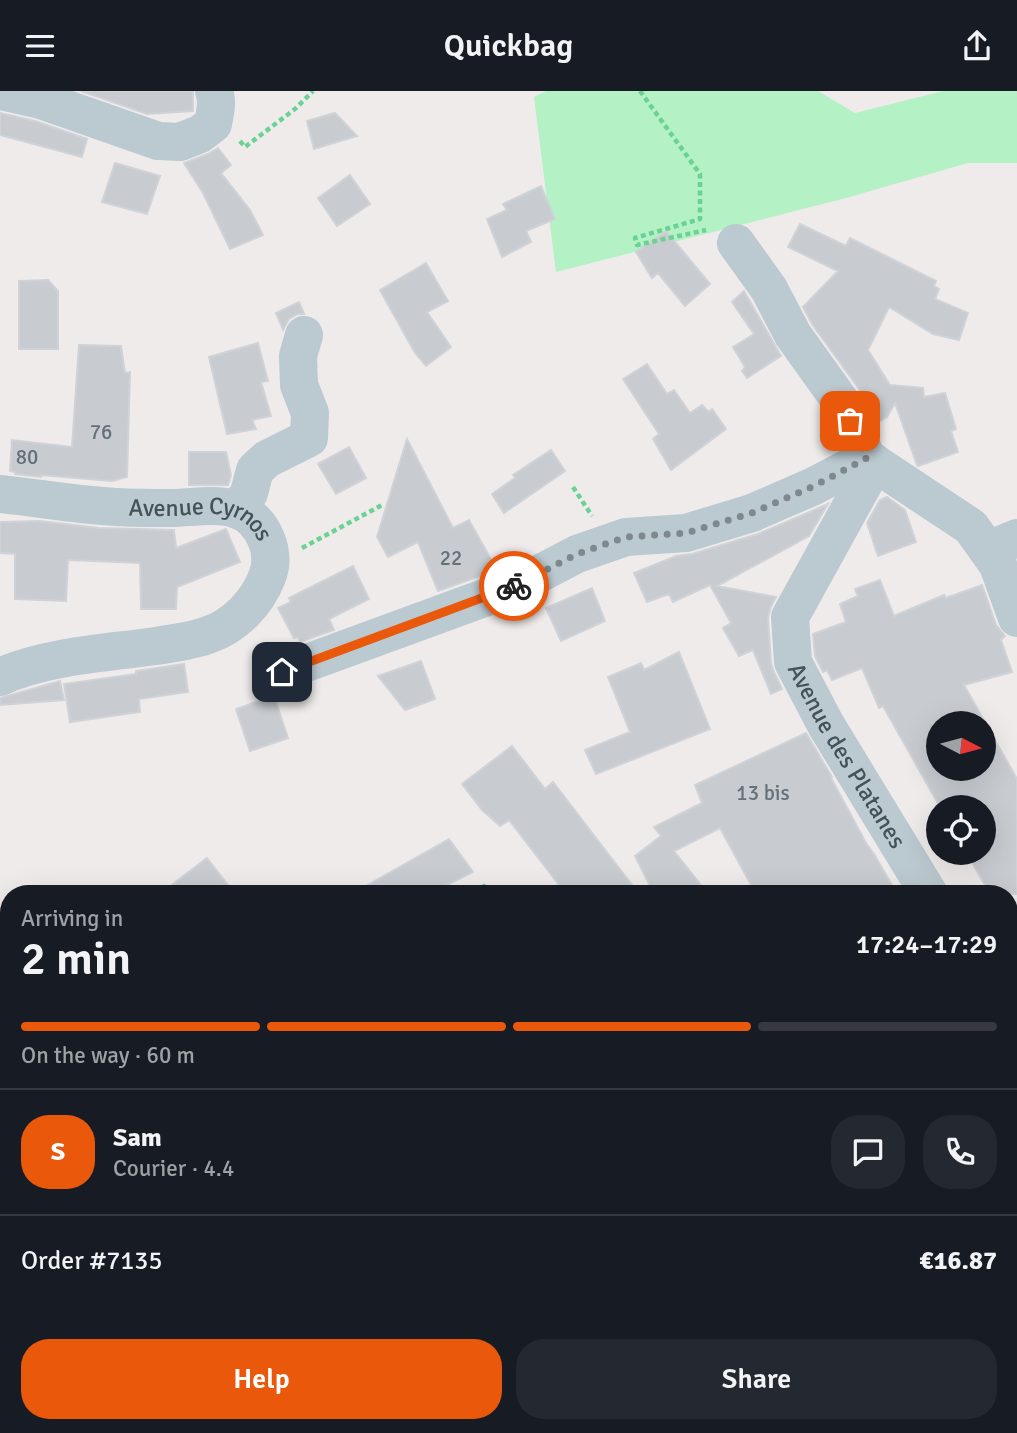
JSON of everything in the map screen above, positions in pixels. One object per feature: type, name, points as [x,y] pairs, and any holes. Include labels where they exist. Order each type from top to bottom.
[{"type":"street","points":[[1,91],[41,100],[159,141],[180,142],[200,134],[214,108]]},
{"type":"street","points":[[736,243],[769,289],[793,335],[841,403],[871,461],[971,527],[1002,544],[998,565],[1017,618]]},
{"type":"street","points":[[239,510],[249,493],[255,470],[267,459],[309,438],[310,413],[299,386],[298,356],[304,335]]},
{"type":"street","points":[[282,672],[514,587],[577,554],[626,537],[686,533],[752,513],[871,461]]},
{"type":"street","name":"Avenue des Platanes","points":[[871,461],[790,617],[793,662],[826,725],[924,885]]},
{"type":"street","name":"Avenue Cyrnos","points":[[0,493],[89,505],[220,507],[239,510],[255,521],[266,538],[271,555],[268,576],[250,606],[221,630],[188,641],[52,661],[0,677]]},
{"type":"path","points":[[214,108],[245,147],[296,109],[313,91]]},
{"type":"path","points":[[640,91],[700,174],[701,219],[635,238],[637,245],[703,229],[718,232],[736,243]]},
{"type":"path","points":[[573,487],[592,517]]},
{"type":"path","points":[[270,566],[384,504]]},
{"type":"green space","points":[[546,91],[818,91],[855,113],[943,91],[1017,91],[1017,163],[968,163],[846,198],[556,272],[534,97]]},
{"type":"building","points":[[81,91],[193,91],[193,111],[147,114]]},
{"type":"building","points":[[0,113],[35,121],[87,139],[82,157],[0,135]]},
{"type":"building","points":[[335,113],[357,136],[314,149],[307,121]]},
{"type":"building","points":[[218,148],[231,165],[221,173],[250,210],[263,235],[230,249],[203,193],[184,163]]},
{"type":"building","points":[[115,163],[160,176],[147,214],[102,202]]},
{"type":"building","points":[[350,175],[370,204],[337,226],[318,198]]},
{"type":"building","points":[[541,186],[555,219],[526,231],[531,242],[502,257],[487,219],[507,210],[503,204]]},
{"type":"building","points":[[800,224],[846,246],[850,238],[936,281],[934,286],[939,289],[935,299],[968,313],[959,340],[933,334],[889,307],[868,350],[890,385],[923,388],[924,397],[945,393],[956,429],[951,431],[958,452],[918,466],[895,403],[887,417],[875,424],[859,389],[812,324],[803,307],[838,271],[788,247]]},
{"type":"building","points":[[666,231],[710,284],[685,306],[658,273],[652,278],[636,252]]},
{"type":"building","points":[[426,263],[448,301],[427,312],[451,347],[426,366],[415,353],[380,290]]},
{"type":"building","points":[[48,280],[58,291],[58,349],[19,349],[19,281]]},
{"type":"building","points":[[744,291],[781,356],[747,378],[742,371],[745,367],[733,347],[754,334],[732,302]]},
{"type":"building","points":[[299,302],[304,314],[289,319],[283,330],[276,313]]},
{"type":"building","points":[[258,343],[268,381],[261,382],[271,416],[252,420],[256,429],[227,434],[209,357]]},
{"type":"building","points":[[79,345],[121,346],[125,373],[130,372],[127,477],[112,481],[15,474],[10,471],[12,440],[72,447]]},
{"type":"building","points":[[647,364],[667,394],[674,390],[690,413],[702,405],[709,412],[712,409],[726,429],[671,470],[653,439],[659,434],[623,379]]},
{"type":"building","points":[[407,439],[453,528],[469,520],[497,570],[438,591],[418,542],[388,557],[377,537]]},
{"type":"building","points":[[349,447],[366,478],[336,494],[318,464]]},
{"type":"building","points":[[551,450],[565,471],[504,513],[492,494],[515,478],[513,475]]},
{"type":"building","points":[[189,452],[226,452],[231,475],[228,485],[189,485]]},
{"type":"building","points":[[887,497],[905,510],[916,542],[878,556],[867,523],[880,500]]},
{"type":"building","points":[[828,504],[809,536],[717,586],[776,597],[768,618],[771,663],[782,689],[771,694],[753,650],[739,656],[723,628],[731,623],[710,585],[673,602],[669,594],[647,602],[634,573],[676,556],[692,554],[758,534]]},
{"type":"building","points":[[40,521],[99,528],[174,530],[176,548],[226,529],[240,562],[177,587],[176,609],[141,609],[140,563],[68,560],[66,601],[15,599],[15,554],[0,553],[0,522]]},
{"type":"building","points":[[353,566],[369,599],[329,619],[334,630],[300,642],[298,637],[294,638],[278,608],[291,602],[289,598]]},
{"type":"building","points":[[880,580],[894,616],[944,595],[946,598],[982,585],[996,625],[1005,636],[1001,640],[1012,672],[964,685],[979,711],[926,711],[926,781],[996,781],[996,742],[1017,779],[1017,885],[985,885],[973,865],[996,865],[996,795],[933,795],[883,706],[879,708],[862,668],[832,680],[827,670],[823,672],[815,656],[813,634],[846,622],[840,604],[858,596],[855,589]]},
{"type":"building","points":[[592,588],[605,621],[561,641],[546,608]]},
{"type":"building","points":[[679,652],[710,729],[596,774],[585,750],[630,732],[608,677],[641,663],[644,670]]},
{"type":"building","points":[[421,661],[435,699],[405,710],[378,676]]},
{"type":"building","points":[[184,664],[188,692],[139,699],[140,712],[70,722],[64,684]]},
{"type":"building","points":[[60,681],[64,700],[0,705],[0,698]]},
{"type":"building","points":[[274,696],[288,738],[250,751],[236,709]]},
{"type":"building","points":[[806,733],[892,885],[751,885],[720,828],[674,851],[701,885],[650,885],[635,856],[661,836],[654,827],[702,803],[695,785]]},
{"type":"building","points":[[512,746],[545,789],[553,782],[632,885],[559,885],[509,820],[500,826],[482,810],[462,784]]},
{"type":"building","points":[[449,839],[473,872],[447,885],[368,885]]},
{"type":"building","points":[[207,858],[228,885],[172,885]]},
{"type":"way so far","points":[[514,586],[577,554],[626,537],[686,533],[752,513],[814,486],[867,458],[850,421]]},
{"type":"route","points":[[282,672],[514,586]]}]
